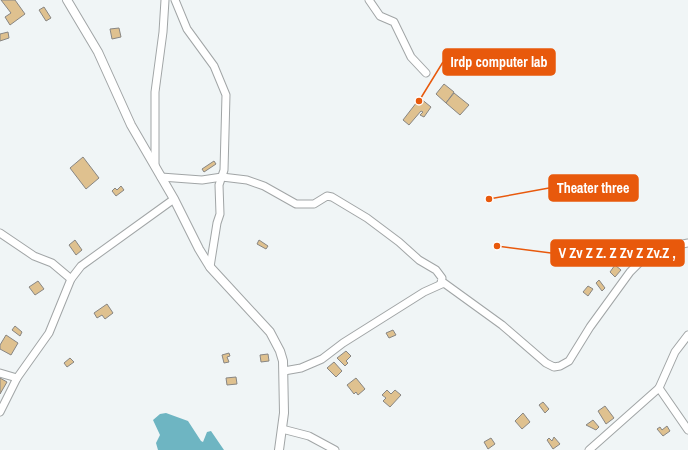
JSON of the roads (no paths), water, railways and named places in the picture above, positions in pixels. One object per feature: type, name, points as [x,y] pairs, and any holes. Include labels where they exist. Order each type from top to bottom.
[{"type":"street","points":[[67,0],[98,52],[131,125],[174,199],[199,249],[210,267],[270,332],[280,351],[284,371],[282,430],[279,450]]},
{"type":"street","points":[[155,166],[154,92],[165,0]]},
{"type":"street","points":[[369,0],[380,16],[394,22],[411,57],[426,73]]},
{"type":"street","points":[[177,1],[187,29],[218,74],[220,83],[226,95],[224,164],[218,195],[220,214],[217,223],[210,267]]},
{"type":"street","points":[[161,177],[202,180],[222,177],[238,178],[256,183],[296,204],[317,203],[327,196],[340,200],[399,242],[419,260],[436,270],[442,278],[441,283]]},
{"type":"street","points":[[0,412],[17,378],[49,333],[70,279],[81,266],[174,199]]},
{"type":"street","points":[[0,234],[34,256],[52,263],[70,279]]},
{"type":"street","points":[[284,371],[301,368],[322,359],[343,343],[441,283],[446,283],[466,298],[546,363],[554,367],[560,366],[573,357],[580,340],[640,262],[651,252],[688,243]]},
{"type":"street","points":[[589,450],[659,388],[675,352],[688,335]]},
{"type":"street","points":[[0,373],[17,378]]},
{"type":"street","points":[[659,388],[688,430]]},
{"type":"street","points":[[682,421],[688,416]]},
{"type":"street","points":[[282,430],[309,436],[336,450]]},
{"type":"water","points":[[166,413],[188,421],[203,442],[207,432],[211,431],[224,450],[158,450],[156,443],[160,435],[153,420],[160,414]]},
{"type":"place","name":"Irdp computer lab","points":[[419,101]]},
{"type":"place","name":"Theater three","points":[[489,199]]},
{"type":"place","name":"V Zv Z Z. Z Zv Z Zv.Z ,","points":[[497,246]]}]
